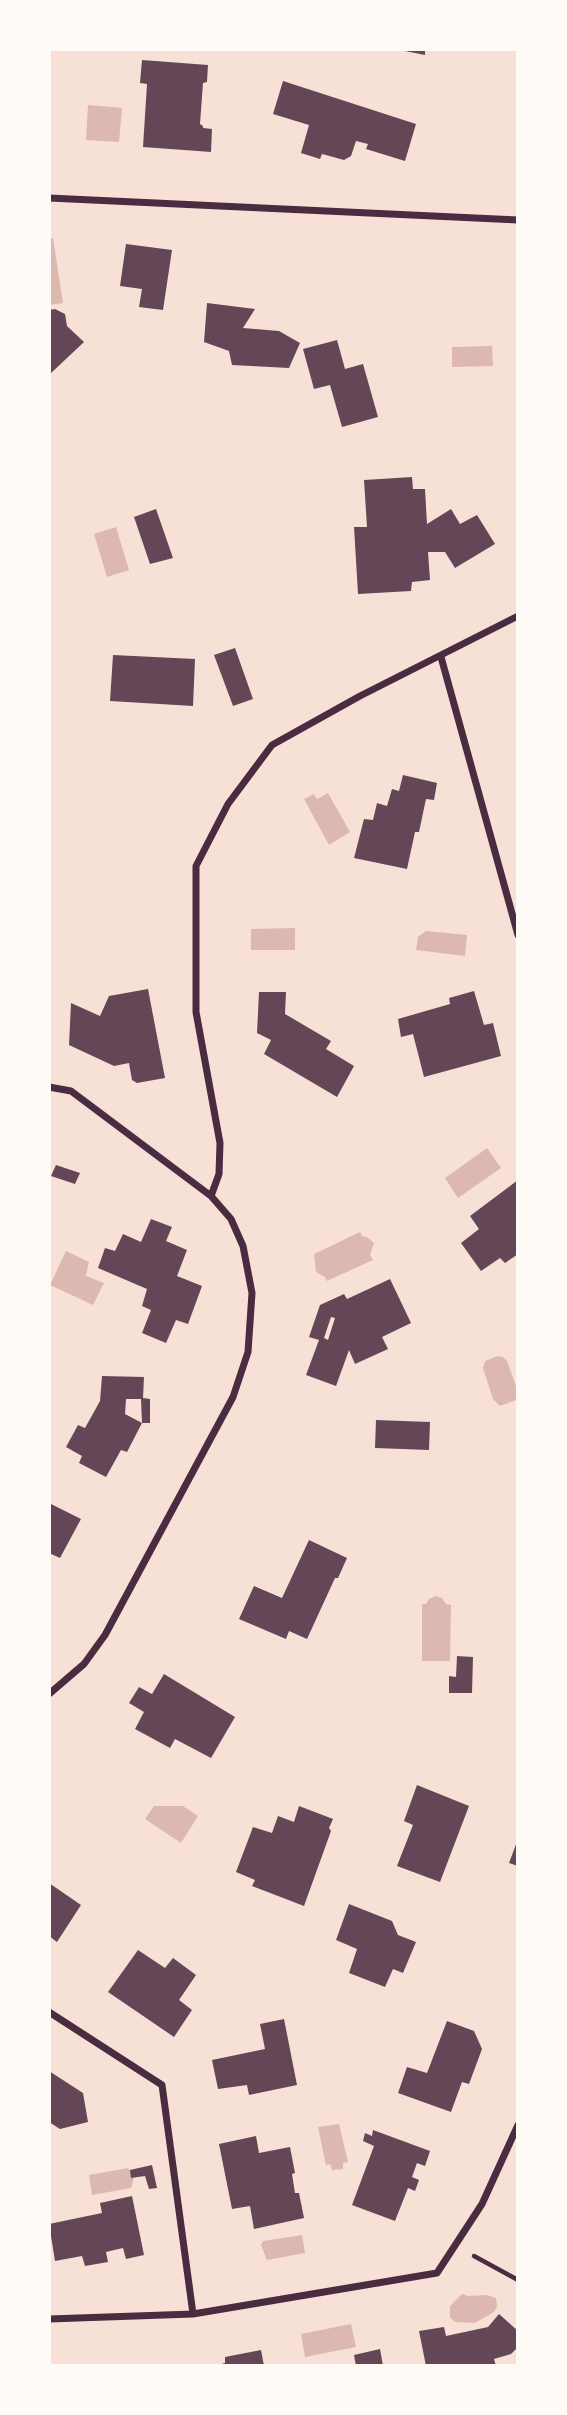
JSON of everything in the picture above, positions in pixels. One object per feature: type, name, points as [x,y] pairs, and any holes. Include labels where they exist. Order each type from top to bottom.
[{"type":"street","points":[[49,198],[518,220]]},
{"type":"street","points":[[211,1196],[219,1174],[220,1143],[197,1012],[196,866],[228,804],[272,745],[360,696],[518,616]]},
{"type":"street","points":[[441,657],[518,935]]},
{"type":"street","points":[[49,1087],[71,1091],[211,1196],[231,1219],[243,1246],[252,1293],[248,1352],[233,1396],[104,1634],[84,1664],[49,1694]]},
{"type":"street","points":[[49,2012],[162,2085],[193,2314]]},
{"type":"street","points":[[49,2319],[193,2314],[437,2273],[482,2204],[518,2125]]},
{"type":"path","points":[[455,2245],[518,2280]]},
{"type":"shaded area","points":[[88,105],[122,108],[119,142],[86,140]]},
{"type":"shaded area","points":[[53,238],[63,303],[49,305],[49,239]]},
{"type":"shaded area","points":[[492,346],[493,366],[452,367],[452,347]]},
{"type":"shaded area","points":[[116,527],[129,570],[107,577],[94,534]]},
{"type":"shaded area","points":[[328,793],[350,832],[329,845],[304,799],[314,794],[317,799]]},
{"type":"shaded area","points":[[295,928],[295,950],[251,950],[251,929]]},
{"type":"shaded area","points":[[426,931],[467,935],[465,956],[416,950],[418,937]]},
{"type":"shaded area","points":[[487,1148],[501,1168],[458,1198],[445,1178]]},
{"type":"shaded area","points":[[360,1232],[374,1243],[370,1255],[373,1260],[327,1281],[316,1272],[314,1254]]},
{"type":"shaded area","points":[[66,1251],[89,1262],[86,1276],[104,1283],[93,1305],[50,1285]]},
{"type":"shaded area","points":[[498,1356],[507,1361],[518,1392],[516,1400],[500,1406],[493,1399],[483,1368],[485,1361]]},
{"type":"shaded area","points":[[436,1596],[451,1605],[450,1661],[422,1661],[422,1604]]},
{"type":"shaded area","points":[[154,1806],[183,1806],[198,1816],[181,1843],[145,1819]]},
{"type":"shaded area","points":[[339,2124],[348,2162],[343,2163],[343,2169],[332,2170],[330,2164],[326,2165],[318,2127]]},
{"type":"shaded area","points":[[128,2168],[134,2176],[131,2188],[92,2195],[89,2175]]},
{"type":"shaded area","points":[[302,2235],[305,2253],[267,2260],[261,2245],[263,2241]]},
{"type":"shaded area","points":[[462,2294],[496,2298],[497,2306],[494,2312],[475,2323],[455,2322],[450,2317],[450,2306]]},
{"type":"shaded area","points":[[351,2324],[356,2347],[305,2357],[301,2334]]},
{"type":"building","points":[[425,49],[425,55],[400,50]]},
{"type":"building","points":[[142,60],[208,65],[207,82],[203,83],[200,124],[203,128],[212,129],[211,152],[143,147],[147,84],[140,83]]},
{"type":"building","points":[[283,81],[416,124],[405,161],[366,149],[368,144],[356,141],[351,156],[344,160],[322,154],[320,159],[301,153],[309,125],[273,114]]},
{"type":"building","points":[[126,244],[172,250],[163,310],[139,307],[142,289],[120,286]]},
{"type":"building","points":[[207,303],[255,309],[243,328],[279,331],[300,343],[289,368],[232,365],[229,351],[204,342]]},
{"type":"building","points":[[55,309],[65,314],[67,326],[84,342],[49,375],[49,310]]},
{"type":"building","points":[[337,340],[345,369],[363,364],[378,417],[342,427],[330,385],[314,389],[303,349]]},
{"type":"building","points":[[412,477],[413,489],[425,489],[427,524],[451,509],[460,524],[477,515],[495,544],[455,568],[445,552],[428,552],[430,580],[412,582],[411,591],[358,594],[354,527],[367,527],[364,480]]},
{"type":"building","points":[[156,509],[173,558],[150,564],[134,517]]},
{"type":"building","points":[[235,648],[253,699],[233,706],[214,655]]},
{"type":"building","points":[[113,655],[195,659],[193,706],[110,701]]},
{"type":"building","points":[[403,775],[437,783],[434,800],[426,799],[407,869],[354,858],[364,819],[373,820],[377,803],[387,806],[392,789],[399,791]]},
{"type":"building","points":[[148,989],[165,1078],[137,1083],[132,1080],[129,1063],[114,1066],[69,1045],[71,1003],[100,1016],[109,996]]},
{"type":"building","points":[[474,991],[484,1025],[493,1023],[501,1056],[424,1077],[413,1034],[401,1037],[398,1019],[450,1004],[449,998]]},
{"type":"building","points":[[259,992],[286,992],[285,1014],[331,1041],[326,1049],[354,1066],[337,1097],[264,1054],[271,1040],[257,1033]]},
{"type":"building","points":[[56,1165],[80,1173],[75,1184],[51,1176]]},
{"type":"building","points":[[518,1180],[518,1254],[505,1263],[500,1258],[481,1271],[461,1243],[479,1229],[470,1216]]},
{"type":"building","points":[[151,1219],[172,1227],[166,1241],[187,1250],[177,1276],[202,1286],[188,1324],[176,1320],[166,1343],[142,1333],[151,1310],[142,1306],[147,1289],[98,1268],[105,1248],[115,1251],[123,1234],[141,1242]]},
{"type":"building","points":[[390,1279],[411,1323],[382,1337],[388,1349],[355,1364],[349,1350],[336,1386],[306,1375],[319,1340],[309,1337],[320,1305],[344,1294],[347,1299]],"holes":[[[331,1317],[335,1318],[328,1340],[324,1338]]]},
{"type":"building","points":[[102,1376],[144,1377],[143,1398],[150,1399],[150,1423],[142,1423],[127,1452],[121,1450],[106,1477],[79,1463],[82,1456],[66,1447],[78,1425],[85,1428],[100,1401]],"holes":[[[126,1399],[141,1399],[142,1423],[125,1414]]]},
{"type":"building","points":[[376,1420],[430,1422],[429,1450],[375,1448]]},
{"type":"building","points":[[49,1503],[81,1519],[60,1558],[49,1553]]},
{"type":"building","points":[[309,1540],[347,1558],[307,1639],[289,1631],[286,1639],[239,1619],[254,1586],[282,1598]]},
{"type":"building","points":[[457,1656],[473,1657],[472,1693],[449,1693],[449,1676],[456,1677]]},
{"type":"building","points":[[164,1674],[235,1717],[211,1758],[175,1739],[170,1748],[135,1729],[144,1712],[129,1703],[139,1687],[152,1694]]},
{"type":"building","points":[[417,1785],[469,1806],[440,1882],[397,1866],[413,1825],[404,1821]]},
{"type":"building","points":[[299,1806],[333,1819],[304,1906],[252,1886],[255,1880],[236,1872],[253,1827],[272,1833],[278,1816],[294,1822]]},
{"type":"building","points":[[518,1839],[518,1866],[509,1863]]},
{"type":"building","points":[[49,1883],[81,1905],[57,1942],[49,1936]]},
{"type":"building","points":[[349,1904],[392,1921],[398,1935],[416,1942],[403,1973],[393,1969],[385,1987],[349,1973],[357,1949],[336,1940]]},
{"type":"building","points":[[138,1950],[165,1968],[173,1958],[196,1975],[179,2000],[192,2010],[174,2037],[108,1992]]},
{"type":"building","points":[[284,2019],[297,2085],[249,2095],[247,2085],[218,2089],[212,2060],[265,2049],[260,2024]]},
{"type":"building","points":[[447,2021],[474,2031],[482,2049],[469,2084],[462,2082],[451,2112],[398,2093],[407,2067],[427,2073]]},
{"type":"building","points":[[49,2071],[83,2093],[88,2122],[60,2129],[49,2122]]},
{"type":"building","points":[[373,2130],[430,2151],[425,2166],[417,2163],[412,2177],[419,2180],[415,2191],[408,2188],[395,2221],[352,2205],[374,2146],[363,2141],[365,2133],[372,2136]]},
{"type":"building","points":[[256,2136],[259,2153],[290,2147],[295,2173],[292,2174],[295,2193],[299,2193],[304,2218],[254,2229],[250,2206],[232,2209],[219,2144]]},
{"type":"building","points":[[152,2165],[157,2188],[149,2189],[145,2176],[131,2178],[130,2170]]},
{"type":"building","points":[[132,2196],[144,2255],[126,2259],[123,2248],[106,2252],[108,2262],[85,2266],[82,2256],[55,2261],[49,2224],[102,2213],[100,2203]]},
{"type":"building","points":[[499,2314],[518,2331],[518,2347],[511,2354],[494,2359],[496,2366],[426,2366],[419,2331],[444,2327],[446,2336],[488,2327]]},
{"type":"building","points":[[380,2349],[383,2366],[356,2366],[354,2355]]},
{"type":"building","points":[[261,2350],[264,2366],[215,2366],[225,2363],[225,2357]]}]
